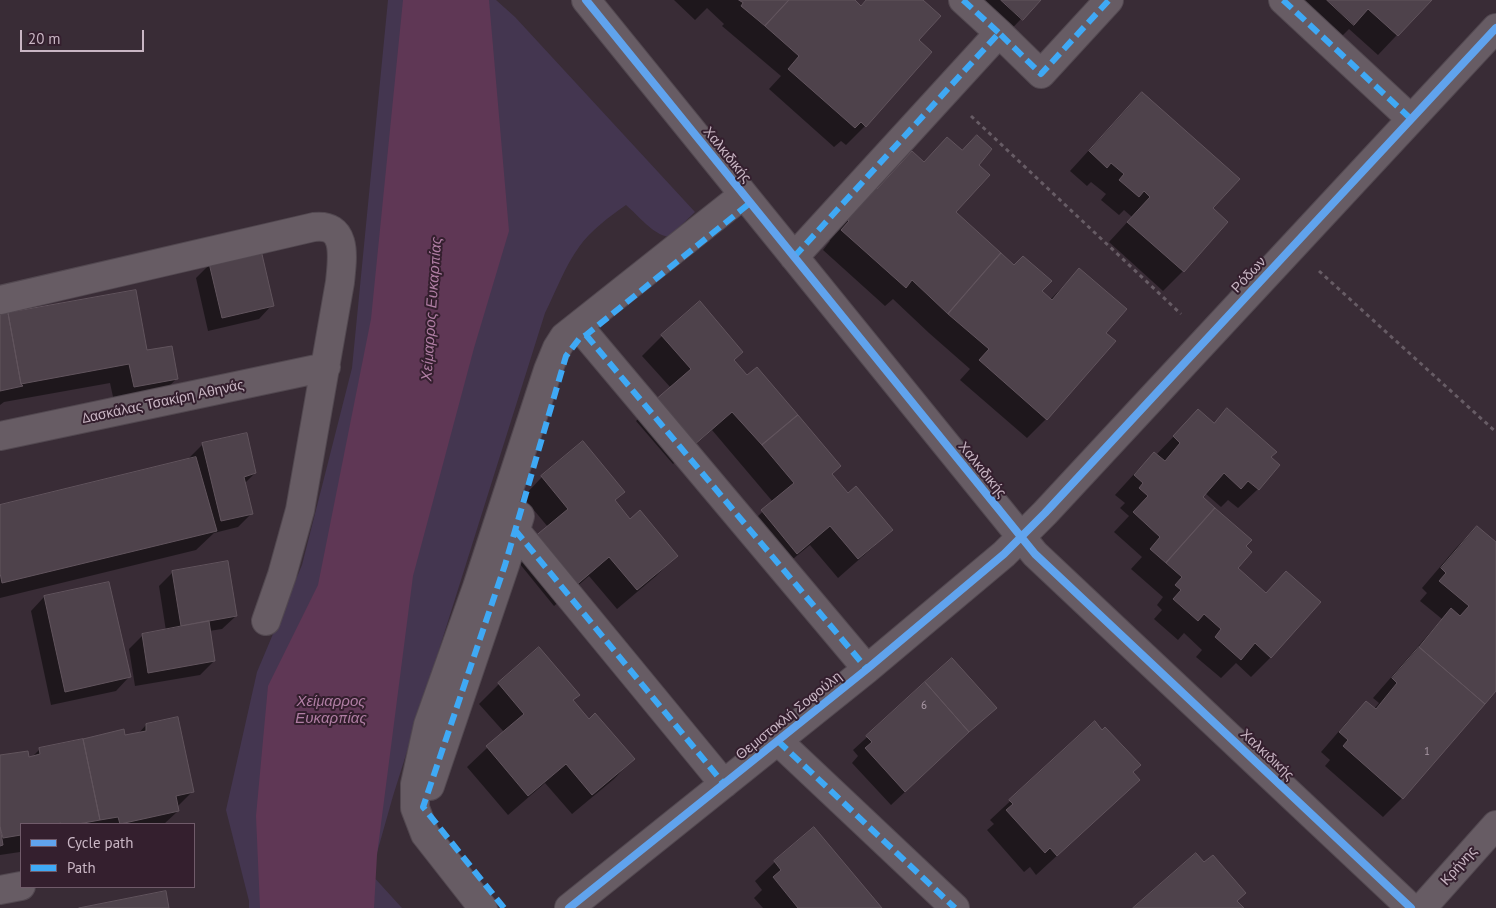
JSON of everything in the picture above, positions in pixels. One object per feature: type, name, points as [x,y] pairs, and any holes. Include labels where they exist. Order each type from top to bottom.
[{"type":"street","name":"Χαλκιδικής","points":[[586,0],[1021,538],[1044,563],[1411,908]]},
{"type":"street","points":[[964,0],[1041,74],[1109,0]]},
{"type":"street","points":[[1284,0],[1411,119]]},
{"type":"street","name":"Ρόδων","points":[[1021,538],[1496,28]]},
{"type":"street","points":[[794,257],[999,34]]},
{"type":"street","points":[[504,908],[423,807],[505,565],[566,356],[578,339],[586,335],[746,199]]},
{"type":"street","points":[[483,908],[425,834],[415,808],[415,784],[428,725],[477,586],[556,348],[564,337],[746,199]]},
{"type":"street","points":[[0,300],[314,227],[328,228],[338,236],[342,247],[340,282],[300,510],[282,575],[266,621]]},
{"type":"street","points":[[586,335],[867,669]]},
{"type":"street","name":"Δασκάλας Τσακίρη Αθηνάς","points":[[0,436],[326,367]]},
{"type":"street","points":[[515,530],[724,784]]},
{"type":"street","name":"Θεμιστοκλή Σοφούλη","points":[[569,908],[867,669],[1021,538]]},
{"type":"street","points":[[778,741],[955,908]]},
{"type":"street","name":"Κρήνης","points":[[1422,908],[1496,825]]},
{"type":"street","points":[[0,890],[20,886]]},
{"type":"path","points":[[946,92],[1207,339]]},
{"type":"path","points":[[1293,246],[1496,432]]},
{"type":"shaded area","name":"Χείμαρρος Ευκαρπίας","points":[[388,0],[496,0],[515,17],[695,212],[669,237],[651,228],[626,205],[595,229],[579,247],[565,270],[545,313],[393,796],[371,874],[402,908],[249,908],[249,901],[226,810],[257,672],[302,565],[352,368]]},
{"type":"water","name":"Χείμαρρος Ευκαρπίας","points":[[403,0],[489,0],[509,231],[474,348],[413,576],[377,855],[374,908],[260,908],[256,816],[268,686],[318,585],[371,319]]},
{"type":"building","points":[[739,0],[789,0],[765,26],[741,6],[743,3]]},
{"type":"building","points":[[789,0],[855,0],[861,6],[866,0],[923,0],[941,16],[919,40],[932,52],[866,127],[861,122],[855,128],[788,69],[799,56],[765,26]]},
{"type":"building","points":[[1001,0],[1041,0],[1023,20]]},
{"type":"building","points":[[1327,0],[1432,0],[1398,36],[1368,9],[1354,25]]},
{"type":"building","points":[[1142,92],[1240,179],[1213,208],[1228,222],[1184,272],[1127,222],[1150,197],[1144,191],[1139,197],[1119,180],[1124,174],[1111,163],[1107,168],[1089,151]]},
{"type":"building","points":[[977,135],[992,149],[979,165],[990,175],[956,212],[1001,253],[948,314],[912,280],[906,288],[841,230],[849,221],[842,216],[871,184],[877,189],[912,151],[924,162],[947,137],[962,150]]},
{"type":"building","points":[[261,250],[274,306],[222,318],[209,263]]},
{"type":"building","points":[[1001,253],[1014,265],[1023,256],[1052,281],[1042,291],[1052,300],[1079,268],[1127,309],[1106,333],[1116,341],[1047,420],[979,360],[989,349],[948,314]]},
{"type":"building","points":[[136,290],[147,350],[172,346],[178,379],[134,387],[129,364],[21,384],[8,313]]},
{"type":"building","points":[[700,301],[743,352],[734,360],[747,375],[757,367],[798,415],[762,445],[732,412],[693,446],[654,401],[691,369],[661,335]]},
{"type":"building","points":[[8,313],[21,384],[23,386],[0,391],[0,315]]},
{"type":"building","points":[[1227,408],[1277,452],[1271,457],[1280,465],[1259,490],[1248,481],[1241,489],[1224,473],[1203,497],[1215,508],[1166,563],[1150,549],[1160,537],[1133,512],[1148,496],[1139,488],[1143,483],[1134,475],[1154,452],[1165,461],[1180,443],[1173,436],[1198,409],[1214,423]]},
{"type":"building","points":[[798,415],[841,466],[832,474],[848,493],[856,486],[893,530],[858,559],[830,526],[797,554],[761,510],[794,483],[762,445]]},
{"type":"building","points":[[247,433],[256,473],[244,477],[253,514],[221,521],[202,443]]},
{"type":"building","points":[[583,441],[625,492],[615,500],[630,519],[640,510],[678,556],[637,590],[609,557],[574,587],[533,538],[568,509],[541,476]]},
{"type":"building","points":[[196,457],[217,531],[2,583],[0,573],[0,505]]},
{"type":"building","points":[[1215,508],[1252,540],[1246,546],[1252,552],[1238,568],[1266,593],[1286,571],[1321,602],[1271,658],[1255,643],[1241,660],[1215,637],[1221,629],[1204,614],[1198,621],[1173,599],[1181,590],[1175,585],[1182,577],[1166,563]]},
{"type":"building","points":[[1477,526],[1496,542],[1496,691],[1485,704],[1419,647],[1451,608],[1460,616],[1469,606],[1439,581],[1446,573],[1441,568]]},
{"type":"building","points":[[228,561],[237,616],[181,626],[172,571]]},
{"type":"building","points":[[109,582],[131,677],[65,692],[44,596]]},
{"type":"building","points":[[209,621],[215,661],[148,673],[142,634]]},
{"type":"building","points":[[539,647],[580,695],[573,700],[589,719],[595,713],[635,759],[592,795],[566,764],[528,796],[486,746],[524,714],[498,683]]},
{"type":"building","points":[[1419,647],[1485,704],[1403,799],[1343,746],[1348,740],[1339,732],[1366,701],[1376,709],[1397,683],[1392,678]]},
{"type":"building","points":[[952,658],[997,708],[969,732],[925,682]]},
{"type":"building","points":[[925,682],[969,732],[905,792],[865,748],[872,742],[866,736]]},
{"type":"building","points":[[178,717],[194,792],[176,796],[179,811],[125,823],[120,823],[118,817],[100,820],[83,739],[124,729],[125,735],[146,731],[146,724]]},
{"type":"building","points":[[1095,721],[1102,730],[1105,727],[1141,765],[1133,772],[1140,780],[1057,856],[1050,848],[1045,853],[1006,810],[1013,804],[1009,800]]},
{"type":"building","points":[[83,739],[100,820],[84,823],[20,823],[20,835],[3,838],[0,827],[0,755],[28,751],[29,757],[40,754],[39,748]]},
{"type":"building","points":[[0,827],[3,845],[0,846]]},
{"type":"building","points":[[814,827],[882,908],[798,908],[773,877],[781,870],[774,861]]},
{"type":"building","points":[[1196,853],[1204,862],[1213,855],[1246,893],[1237,901],[1244,908],[1133,908]]},
{"type":"building","points":[[166,891],[169,908],[79,908]]},
{"type":"marked path","points":[[963,0],[999,33]]},
{"type":"marked path","points":[[794,257],[999,33],[1041,74],[1109,0]]},
{"type":"marked path","points":[[1283,0],[1411,119]]},
{"type":"marked path","points":[[504,908],[423,807],[505,565],[566,356],[579,339],[750,203]]},
{"type":"marked path","points":[[586,335],[867,669]]},
{"type":"marked path","points":[[515,530],[724,784]]},
{"type":"marked path","points":[[778,741],[955,908]]},
{"type":"cycle path","points":[[586,0],[1035,554],[1411,908]]},
{"type":"cycle path","points":[[569,908],[867,669],[1004,554],[1045,513],[1496,28]]}]
